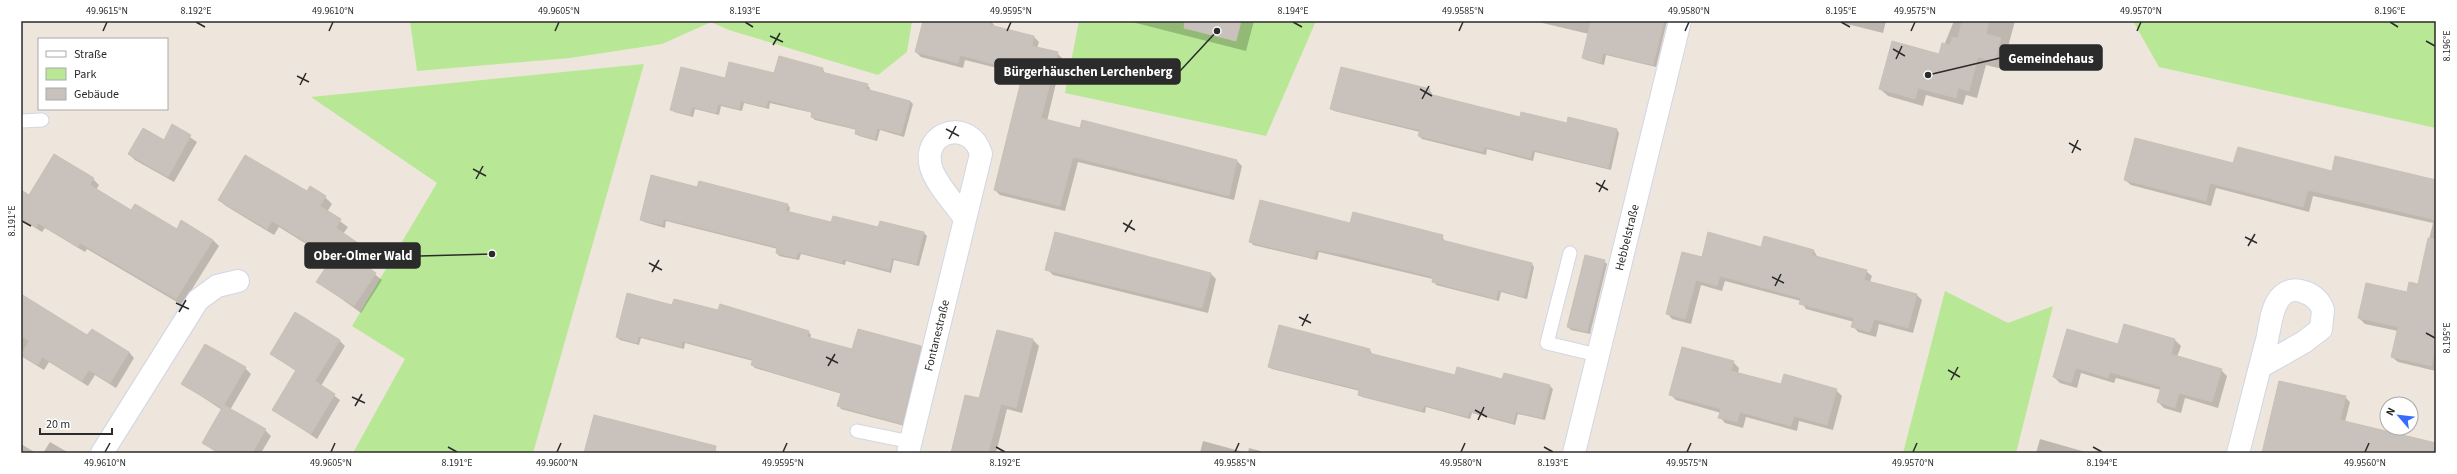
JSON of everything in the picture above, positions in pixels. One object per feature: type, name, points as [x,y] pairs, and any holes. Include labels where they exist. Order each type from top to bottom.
[{"type":"street","name":"Hebbelstraße","points":[[1574,453],[1680,21]]},
{"type":"street","name":"Fontanestraße","points":[[910,448],[966,219]]},
{"type":"street","points":[[102,453],[198,300],[217,286],[238,281]]},
{"type":"street","points":[[2238,453],[2260,367]]},
{"type":"lane","points":[[21,121],[42,120]]},
{"type":"lane","points":[[1570,253],[1547,343],[1597,355]]},
{"type":"lane","points":[[857,431],[910,448]]},
{"type":"green space","points":[[410,21],[912,21],[907,52],[878,75],[729,30],[711,22],[662,44],[570,58],[417,71]]},
{"type":"green space","points":[[1079,21],[1316,21],[1266,136],[1065,93]]},
{"type":"green space","points":[[2133,21],[2436,21],[2436,128],[2159,67]]},
{"type":"green space","points":[[644,64],[533,453],[353,453],[405,359],[352,326],[437,183],[311,97]]},
{"type":"green space","points":[[1945,291],[2008,323],[2053,306],[2016,453],[1903,453]]},
{"type":"building","points":[[923,21],[991,21],[990,25],[1034,36],[1032,46],[1058,52],[1041,118],[1080,128],[1082,120],[1237,160],[1229,196],[1073,157],[1060,206],[994,190],[1022,77],[1003,73],[1005,67],[960,55],[958,63],[915,52]]},
{"type":"building","points":[[1185,21],[1241,21],[1236,41],[1184,28]]},
{"type":"building","points":[[1591,21],[1664,21],[1653,65],[1603,53],[1601,63],[1582,58]]},
{"type":"building","points":[[1962,21],[1989,21],[1986,34],[2001,38],[1994,62],[1978,57],[1969,91],[1958,88],[1956,98],[1918,88],[1915,99],[1879,89],[1892,41],[1939,54],[1942,43],[1950,45],[1952,37],[1958,38]]},
{"type":"building","points":[[779,56],[823,68],[822,72],[868,84],[866,89],[910,101],[901,134],[877,128],[875,139],[855,134],[856,129],[811,117],[812,112],[768,100],[766,107],[741,101],[739,109],[718,104],[716,113],[692,107],[690,115],[670,110],[681,67],[725,78],[729,62],[774,73]]},
{"type":"building","points":[[1341,67],[1430,89],[1429,94],[1520,117],[1521,112],[1567,123],[1568,117],[1617,129],[1608,168],[1533,150],[1530,158],[1485,147],[1483,152],[1418,136],[1420,130],[1330,109]]},
{"type":"building","points":[[172,124],[191,135],[168,177],[128,154],[143,128],[164,140]]},
{"type":"building","points":[[2135,138],[2233,163],[2238,147],[2332,171],[2335,156],[2436,180],[2436,220],[2308,190],[2303,207],[2210,183],[2206,201],[2124,180]]},
{"type":"building","points":[[54,154],[94,178],[90,185],[131,210],[135,204],[177,229],[181,220],[213,240],[176,299],[80,243],[78,247],[38,223],[36,227],[21,218],[21,190],[29,195]]},
{"type":"building","points":[[245,155],[307,191],[310,186],[326,196],[320,206],[341,219],[336,228],[364,247],[356,259],[376,273],[354,306],[316,282],[332,258],[272,221],[267,229],[218,200]]},
{"type":"building","points":[[651,175],[697,187],[699,181],[788,204],[786,211],[831,222],[833,216],[878,227],[880,221],[924,232],[916,264],[892,258],[889,270],[843,259],[842,263],[798,252],[796,258],[776,253],[777,247],[664,219],[662,225],[640,220]]},
{"type":"building","points":[[1260,200],[1350,223],[1353,212],[1443,235],[1442,240],[1532,263],[1524,297],[1498,290],[1496,299],[1432,282],[1433,277],[1342,254],[1316,250],[1314,258],[1249,242]]},
{"type":"building","points":[[1055,232],[1211,273],[1202,308],[1045,270]]},
{"type":"building","points":[[1708,232],[1761,247],[1764,236],[1814,250],[1812,255],[1867,270],[1864,280],[1917,294],[1908,328],[1874,319],[1870,332],[1851,327],[1854,318],[1799,304],[1801,298],[1720,276],[1717,286],[1696,280],[1685,319],[1666,314],[1682,252],[1702,257]]},
{"type":"building","points":[[2428,238],[2436,239],[2436,345],[2431,366],[2391,357],[2398,327],[2358,318],[2366,283],[2407,292],[2409,282],[2418,284]]},
{"type":"building","points":[[1585,255],[1605,260],[1587,332],[1567,327]]},
{"type":"building","points":[[627,293],[672,305],[674,299],[718,310],[720,304],[809,331],[807,337],[852,349],[858,329],[921,346],[902,424],[837,406],[841,393],[751,365],[753,359],[682,341],[681,347],[638,336],[637,343],[616,337]]},
{"type":"building","points":[[21,294],[87,335],[92,329],[129,352],[110,383],[89,370],[82,381],[42,357],[38,365],[21,355],[29,341],[21,336]]},
{"type":"building","points":[[295,312],[340,340],[315,381],[335,394],[311,434],[272,410],[296,370],[270,354]]},
{"type":"building","points":[[2124,324],[2175,339],[2171,354],[2222,369],[2212,402],[2179,393],[2175,408],[2157,402],[2161,387],[2110,372],[2108,378],[2076,368],[2071,383],[2053,377],[2067,329],[2118,344]]},
{"type":"building","points":[[1279,325],[1370,349],[1369,353],[1455,375],[1457,367],[1502,379],[1504,373],[1550,385],[1542,418],[1516,412],[1513,423],[1469,411],[1468,417],[1424,405],[1422,411],[1358,395],[1359,389],[1268,367]]},
{"type":"building","points":[[997,330],[1033,339],[1016,408],[1001,404],[988,453],[951,453],[965,395],[979,398]]},
{"type":"building","points":[[205,344],[246,367],[224,405],[266,429],[252,453],[219,453],[202,443],[222,408],[181,384]]},
{"type":"building","points":[[1682,347],[1734,361],[1731,371],[1781,384],[1784,374],[1837,389],[1827,425],[1794,416],[1791,426],[1740,412],[1737,422],[1718,418],[1721,409],[1669,395]]},
{"type":"building","points":[[2279,381],[2346,396],[2340,420],[2379,429],[2379,436],[2407,436],[2436,443],[2436,453],[2262,453]]},
{"type":"building","points":[[594,415],[716,446],[715,453],[584,453]]},
{"type":"place","name":"Bürgerhäuschen Lerchenberg","points":[[1217,31]]},
{"type":"place","name":"Gemeindehaus","points":[[1928,75]]},
{"type":"place","name":"Ober-Olmer Wald","points":[[492,254]]}]
